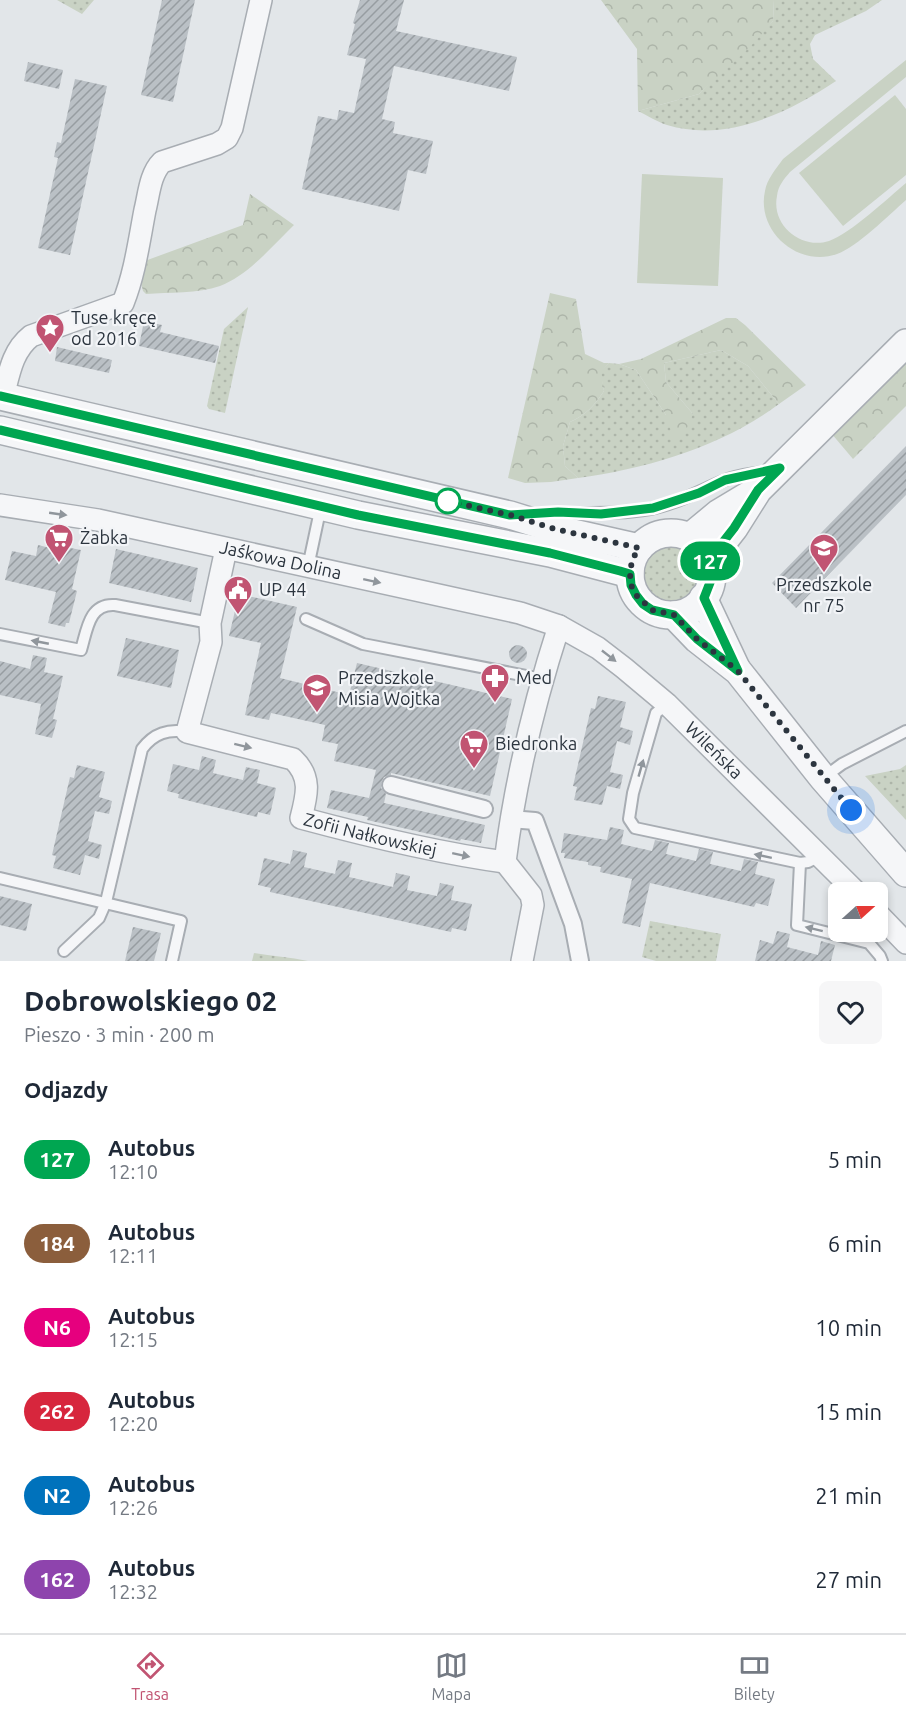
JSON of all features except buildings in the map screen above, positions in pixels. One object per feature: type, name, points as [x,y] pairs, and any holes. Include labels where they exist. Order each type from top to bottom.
[{"type":"street","points":[[261,0],[232,128],[227,138],[218,144],[171,158],[157,167],[151,184],[131,284],[123,303],[41,332],[23,342],[17,350],[1,400],[510,515],[555,529],[639,548]]},
{"type":"street","points":[[709,560],[734,528],[758,490],[906,343]]},
{"type":"street","points":[[0,430],[321,506],[550,553],[630,574]]},
{"type":"street","points":[[690,537],[719,513],[758,490]]},
{"type":"street","name":"Jaśkowa Dolina","points":[[0,505],[98,520],[520,613],[559,626]]},
{"type":"street","points":[[674,615],[695,607],[704,598],[711,580],[709,560],[702,546],[690,537],[676,533],[662,533],[649,538],[632,560],[631,585],[636,595],[652,610],[674,615],[697,639],[738,671]]},
{"type":"street","points":[[187,732],[211,642],[210,623],[226,549]]},
{"type":"street","points":[[704,598],[738,671],[823,778],[906,873]]},
{"type":"street","points":[[522,961],[533,905],[531,895],[505,862],[510,819],[542,679],[559,626]]},
{"type":"street","name":"Wileńska","points":[[559,626],[598,648],[667,704],[846,882]]},
{"type":"street","name":"Zofii Nałkowskiej","points":[[187,732],[293,759],[300,766],[307,781],[308,793],[301,818],[341,829],[505,862]]},
{"type":"street","points":[[391,785],[484,809]]},
{"type":"street","points":[[510,819],[535,821],[573,924],[580,961]]},
{"type":"street","points":[[888,924],[905,940]]},
{"type":"lane","points":[[510,515],[558,512],[601,514],[653,508],[699,493],[725,480],[780,468]]},
{"type":"lane","points":[[308,567],[321,506]]},
{"type":"lane","points":[[0,634],[81,650],[93,614],[105,605],[210,623]]},
{"type":"lane","points":[[306,619],[363,644],[542,679]]},
{"type":"lane","points":[[667,704],[656,713],[633,793],[629,819],[635,828],[800,863],[820,856]]},
{"type":"lane","points":[[64,951],[99,918],[106,902],[142,748],[150,738],[164,732],[176,730],[187,732]]},
{"type":"lane","points":[[823,778],[842,764],[906,731]]},
{"type":"lane","points":[[800,863],[797,925],[869,943],[882,961]]},
{"type":"lane","points":[[0,878],[181,921],[172,961]]},
{"type":"green space","points":[[57,0],[94,0],[82,14]]},
{"type":"green space","points":[[601,0],[774,0],[773,21],[750,47],[699,94],[638,111],[637,49]]},
{"type":"green space","points":[[774,0],[882,0],[866,11],[815,35],[810,44],[813,59],[836,81],[777,114],[734,127],[689,130],[667,125],[638,111],[699,94],[773,21]]},
{"type":"green space","points":[[906,60],[906,77],[790,172],[779,189],[776,207],[783,225],[790,233],[808,242],[818,243],[829,241],[847,231],[906,183],[906,200],[863,238],[837,254],[822,257],[808,256],[795,251],[783,243],[767,220],[764,206],[765,191],[770,178],[783,159]]},
{"type":"green space","points":[[895,95],[906,109],[906,175],[843,226],[799,173]]},
{"type":"green space","points":[[642,174],[723,178],[718,286],[637,283]]},
{"type":"green space","points":[[250,194],[294,225],[260,259],[241,275],[211,289],[146,294],[143,291],[141,283],[138,282],[142,262],[243,225]]},
{"type":"green space","points":[[550,293],[576,299],[585,354],[609,363],[601,371],[604,391],[589,410],[570,422],[563,446],[565,466],[578,478],[525,483],[508,478]]},
{"type":"green space","points":[[248,307],[225,413],[209,409],[207,406],[224,329]]},
{"type":"green space","points":[[726,318],[736,318],[745,325],[806,385],[779,404],[748,366],[721,350],[664,363],[666,382],[693,414],[684,435],[674,441],[666,415],[636,370],[619,364],[641,359]]},
{"type":"green space","points":[[721,350],[748,366],[779,404],[757,419],[709,444],[658,462],[578,478],[565,466],[563,446],[570,422],[589,410],[604,391],[600,371],[609,363],[636,370],[666,415],[693,414],[666,382],[664,363]]},
{"type":"green space","points":[[906,360],[906,406],[853,459],[831,433]]},
{"type":"green space","points":[[670,542],[692,551],[701,573],[692,595],[670,604],[648,595],[639,573],[648,551]]},
{"type":"green space","points":[[906,765],[906,820],[865,776],[900,769]]},
{"type":"green space","points":[[650,921],[721,934],[716,961],[656,961],[642,957]]},
{"type":"green space","points":[[254,953],[294,958],[308,961],[252,961]]},
{"type":"bus line","name":"127","points":[[0,396],[510,515],[558,512],[627,513],[653,508],[699,493],[725,480],[780,468],[758,490],[734,528],[709,560],[712,570],[711,580],[704,598],[738,671],[697,639],[674,615],[663,614],[643,604],[631,585],[630,574],[550,553],[358,515],[0,430]]},
{"type":"place","name":"Tuse kręcę od 2016","points":[[50,354]]},
{"type":"place","name":"Żabka","points":[[59,564]]},
{"type":"place","name":"Przedszkole nr 75","points":[[824,574]]},
{"type":"place","name":"UP 44","points":[[238,616]]},
{"type":"place","name":"Med","points":[[495,704]]},
{"type":"place","name":"Przedszkole Misia Wojtka","points":[[317,714]]},
{"type":"place","name":"Biedronka","points":[[474,770]]},
{"type":"route","points":[[448,501],[639,548],[632,560],[630,574],[631,585],[643,604],[663,614],[674,615],[697,639],[738,671],[851,810]]}]
